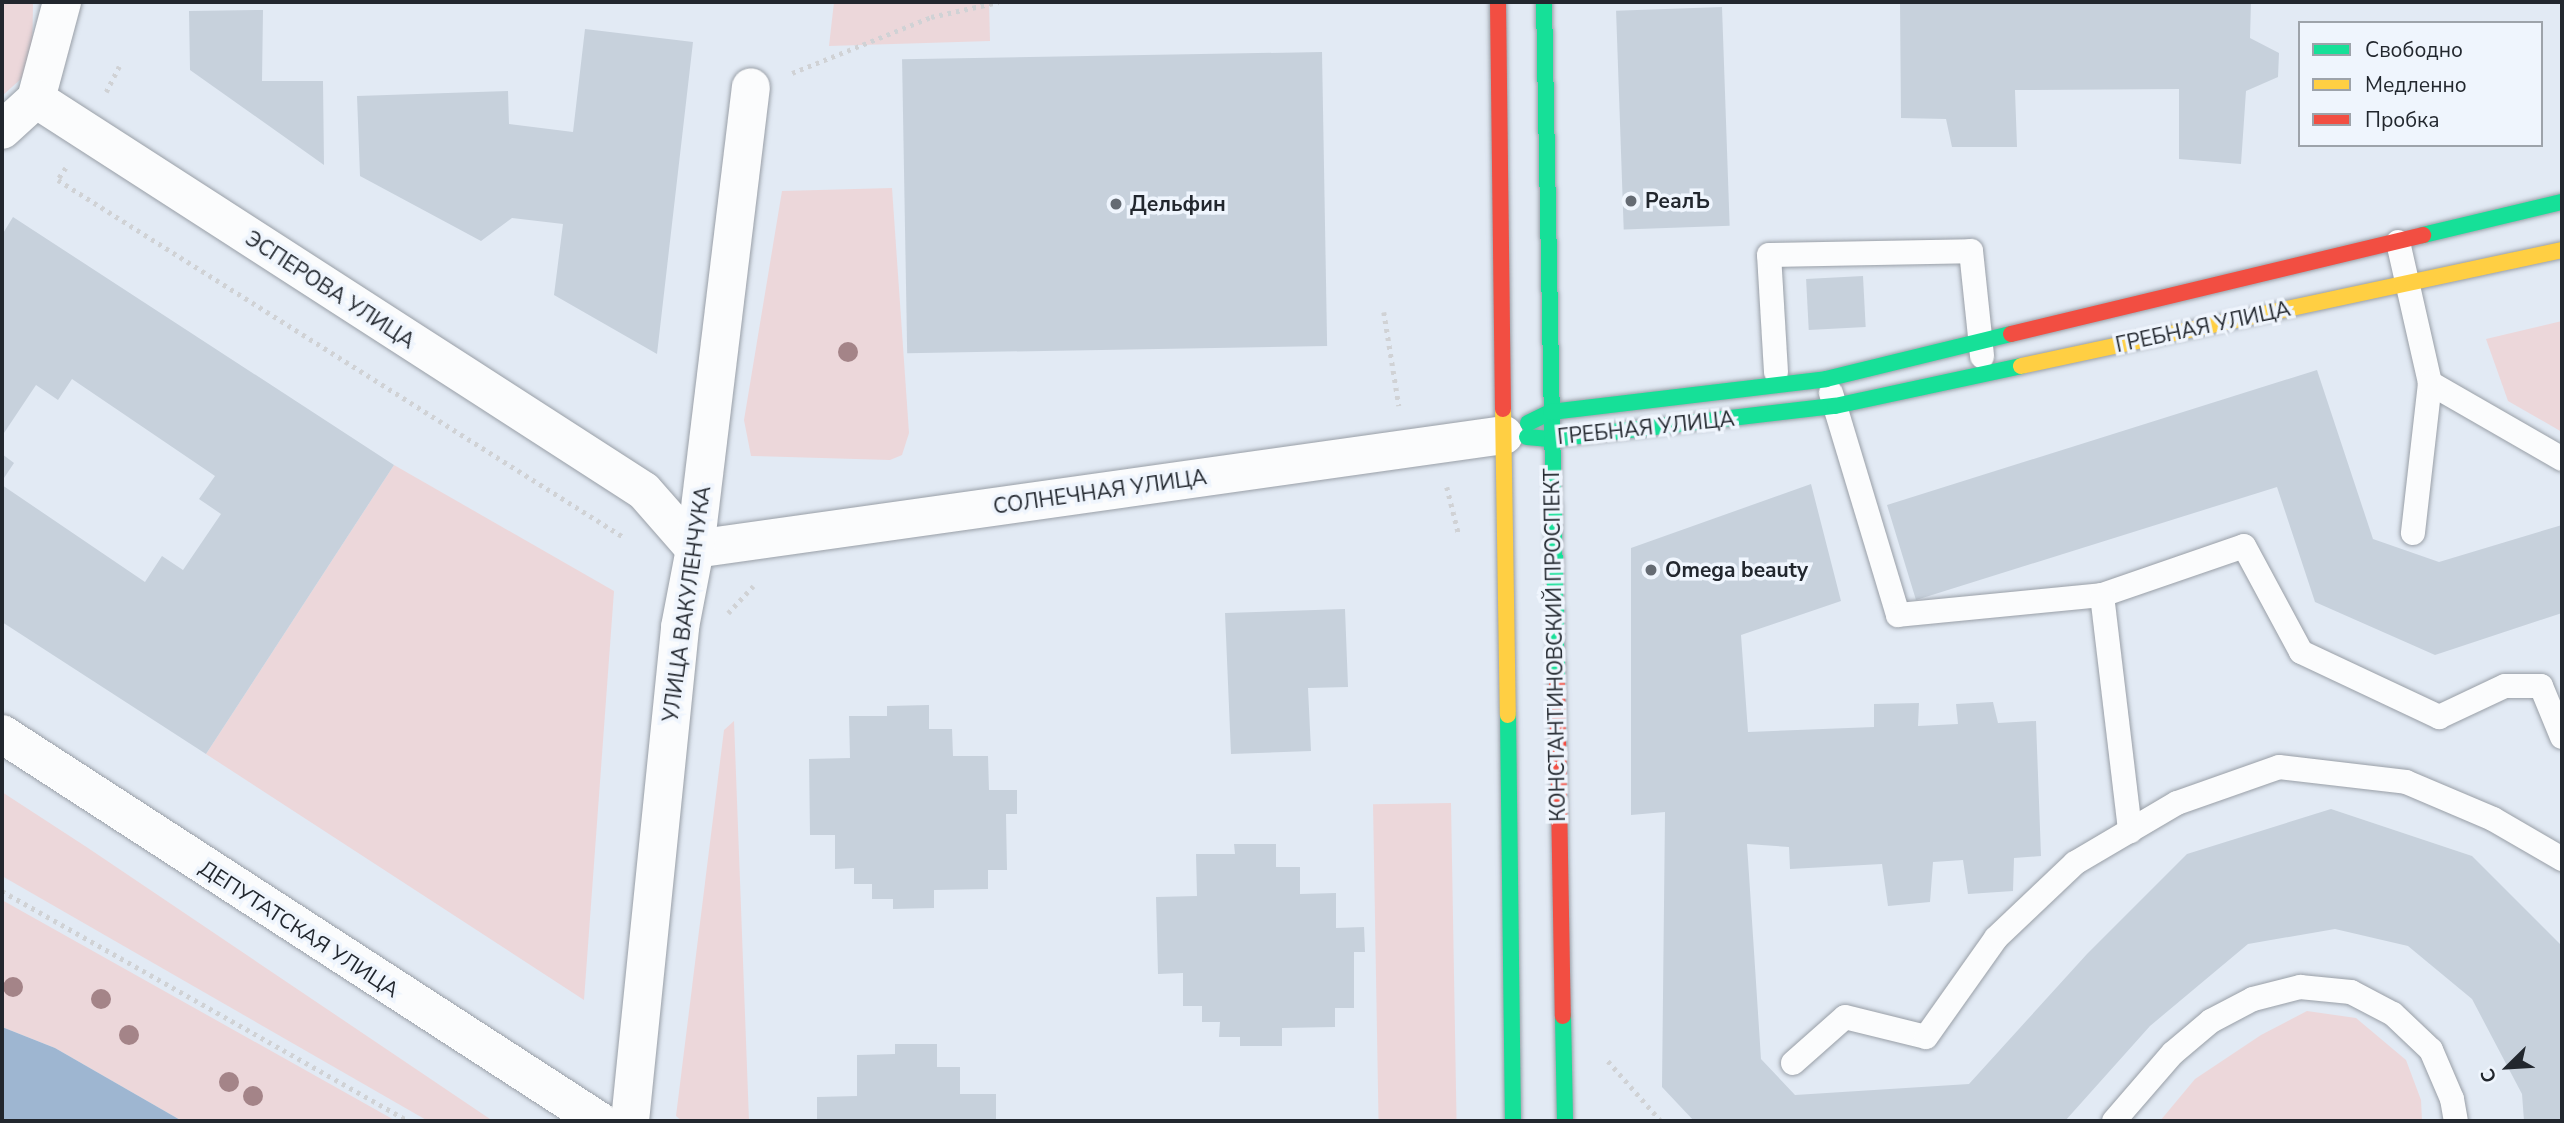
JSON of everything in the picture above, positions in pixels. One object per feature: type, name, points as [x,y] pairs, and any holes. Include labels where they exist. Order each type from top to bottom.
[{"type":"street","points":[[2,130],[36,99],[62,2]]},
{"type":"street","points":[[1498,2],[1513,1121]]},
{"type":"street","name":"КОНСТАНТИНОВСКИЙ ПРОСПЕКТ","points":[[1544,2],[1564,1121]]},
{"type":"street","name":"УЛИЦА ВАКУЛЕНЧУКА","points":[[630,1121],[680,628],[695,549],[751,87]]},
{"type":"street","name":"ЭСПЕРОВА УЛИЦА","points":[[36,99],[644,491],[695,549]]},
{"type":"street","name":"ГРЕБНАЯ УЛИЦА","points":[[1504,435],[1551,412],[1826,379],[2562,202]]},
{"type":"street","name":"ГРЕБНАЯ УЛИЦА","points":[[1504,435],[1552,439],[1835,406],[2562,250]]},
{"type":"street","name":"СОЛНЕЧНАЯ УЛИЦА","points":[[695,549],[1504,435]]},
{"type":"street","name":"ДЕПУТАТСКАЯ УЛИЦА","points":[[2,734],[599,1121]]},
{"type":"lane","points":[[2398,242],[2430,383],[2413,533]]},
{"type":"lane","points":[[1776,372],[1769,255],[1970,251],[1985,374]]},
{"type":"lane","points":[[1826,379],[1898,615],[2102,595],[2244,546],[2301,652],[2439,717],[2505,686],[2541,686],[2562,737]]},
{"type":"lane","points":[[2430,383],[2562,459]]},
{"type":"lane","points":[[2102,595],[2130,831]]},
{"type":"lane","points":[[1793,1063],[1845,1017],[1926,1037],[1996,938],[2075,863],[2177,803],[2279,767],[2406,782],[2493,819],[2562,859]]},
{"type":"lane","points":[[2114,1121],[2174,1053],[2211,1021],[2253,999],[2300,987],[2351,992],[2393,1014],[2431,1050],[2452,1100],[2456,1121]]},
{"type":"path","points":[[751,87],[867,46],[932,18],[998,2]]},
{"type":"path","points":[[1384,312],[1399,406]]},
{"type":"path","points":[[2,891],[409,1121]]},
{"type":"path","points":[[1598,1050],[1661,1121]]},
{"type":"shaded area","points":[[2,2],[33,2],[32,69],[2,96]]},
{"type":"shaded area","points":[[834,2],[989,2],[990,41],[829,46]]},
{"type":"shaded area","points":[[892,188],[909,433],[902,455],[890,460],[751,456],[744,420],[782,191]]},
{"type":"shaded area","points":[[2562,321],[2562,432],[2508,401],[2486,339]]},
{"type":"shaded area","points":[[394,465],[614,591],[584,1000],[206,754]]},
{"type":"shaded area","points":[[734,721],[749,1121],[682,1121],[676,1116],[724,730]]},
{"type":"shaded area","points":[[2,792],[493,1121],[428,1121],[2,876]]},
{"type":"shaded area","points":[[1451,803],[1457,1121],[1379,1121],[1373,804]]},
{"type":"shaded area","points":[[2,900],[396,1121],[182,1121],[55,1048],[2,1027]]},
{"type":"shaded area","points":[[2307,1011],[2356,1018],[2406,1060],[2421,1100],[2422,1121],[2160,1121],[2195,1079],[2261,1035]]},
{"type":"water","points":[[2,1027],[55,1048],[182,1121],[2,1121]]},
{"type":"building","points":[[1900,2],[2251,2],[2250,38],[2279,53],[2278,77],[2246,91],[2241,164],[2179,159],[2179,89],[2015,90],[2017,147],[1952,147],[1946,119],[1901,118]]},
{"type":"building","points":[[1722,7],[1730,226],[1624,230],[1616,11]]},
{"type":"building","points":[[263,10],[262,81],[323,81],[324,165],[190,70],[189,11]]},
{"type":"building","points":[[585,29],[693,42],[657,354],[554,295],[563,224],[512,218],[481,241],[360,176],[357,96],[508,91],[509,124],[573,132]]},
{"type":"building","name":"Дельфин","points":[[1322,52],[1327,346],[907,353],[902,59]]},
{"type":"building","points":[[13,217],[394,465],[206,754],[2,622],[2,485],[145,582],[162,556],[183,570],[221,514],[199,499],[215,476],[72,379],[58,400],[36,385],[2,436],[2,235]]},
{"type":"building","points":[[1863,276],[1866,327],[1809,330],[1806,279]]},
{"type":"building","points":[[2317,370],[2373,539],[2439,562],[2562,525],[2562,613],[2435,655],[2315,602],[2277,487],[1916,600],[1887,505]]},
{"type":"building","points":[[2,454],[14,463],[2,481]]},
{"type":"building","points":[[1811,484],[1841,601],[1741,635],[1748,732],[1874,727],[1874,704],[1919,703],[1918,726],[1958,724],[1956,704],[1993,702],[1998,723],[2036,721],[2041,856],[2014,858],[2013,891],[1968,894],[1963,860],[1933,862],[1930,902],[1888,906],[1882,864],[1790,869],[1789,847],[1747,844],[1761,1059],[1795,1095],[1969,1084],[2087,954],[2187,854],[2331,809],[2472,856],[2562,946],[2562,1121],[2524,1121],[2522,1094],[2472,999],[2408,946],[2335,929],[2248,944],[2150,1026],[2065,1121],[1694,1121],[1662,1087],[1665,812],[1631,815],[1631,548]]},
{"type":"building","points":[[1345,609],[1348,687],[1308,688],[1311,751],[1231,754],[1225,613]]},
{"type":"building","points":[[929,705],[929,729],[952,729],[953,756],[988,756],[989,790],[1017,790],[1017,814],[1006,814],[1007,870],[988,870],[988,889],[934,890],[934,908],[893,909],[893,899],[872,899],[872,884],[854,884],[854,868],[835,869],[835,835],[810,835],[809,759],[850,758],[849,716],[887,716],[887,706]]},
{"type":"building","points":[[1234,844],[1276,844],[1276,867],[1300,867],[1300,894],[1336,893],[1336,928],[1364,927],[1365,952],[1354,952],[1354,1008],[1335,1008],[1335,1027],[1282,1028],[1282,1046],[1240,1046],[1240,1037],[1219,1037],[1220,1022],[1202,1022],[1202,1006],[1183,1006],[1183,973],[1158,974],[1156,897],[1197,896],[1196,854],[1235,854]]},
{"type":"building","points":[[895,1044],[937,1044],[937,1067],[960,1067],[960,1094],[996,1094],[996,1121],[817,1121],[817,1097],[857,1096],[857,1055],[895,1054]]},
{"type":"traffic: fast","points":[[1544,2],[1557,684]]},
{"type":"traffic: fast","points":[[2423,235],[2562,202]]},
{"type":"traffic: fast","points":[[1528,423],[1551,412],[1826,379],[2011,334]]},
{"type":"traffic: fast","points":[[1527,437],[1552,439],[1835,406],[2021,366]]},
{"type":"traffic: fast","points":[[1508,715],[1513,1121]]},
{"type":"traffic: fast","points":[[1563,1016],[1565,1121]]},
{"type":"traffic: slow","points":[[2021,366],[2562,250]]},
{"type":"traffic: slow","points":[[1503,409],[1508,715]]},
{"type":"traffic: jam","points":[[1498,2],[1503,409]]},
{"type":"traffic: jam","points":[[2011,334],[2423,235]]},
{"type":"traffic: jam","points":[[1557,684],[1563,1016]]},
{"type":"place","name":"РеалЪ","points":[[1631,201]]},
{"type":"place","name":"Дельфин","points":[[1116,204]]},
{"type":"place","name":"Omega beauty","points":[[1651,570]]}]
